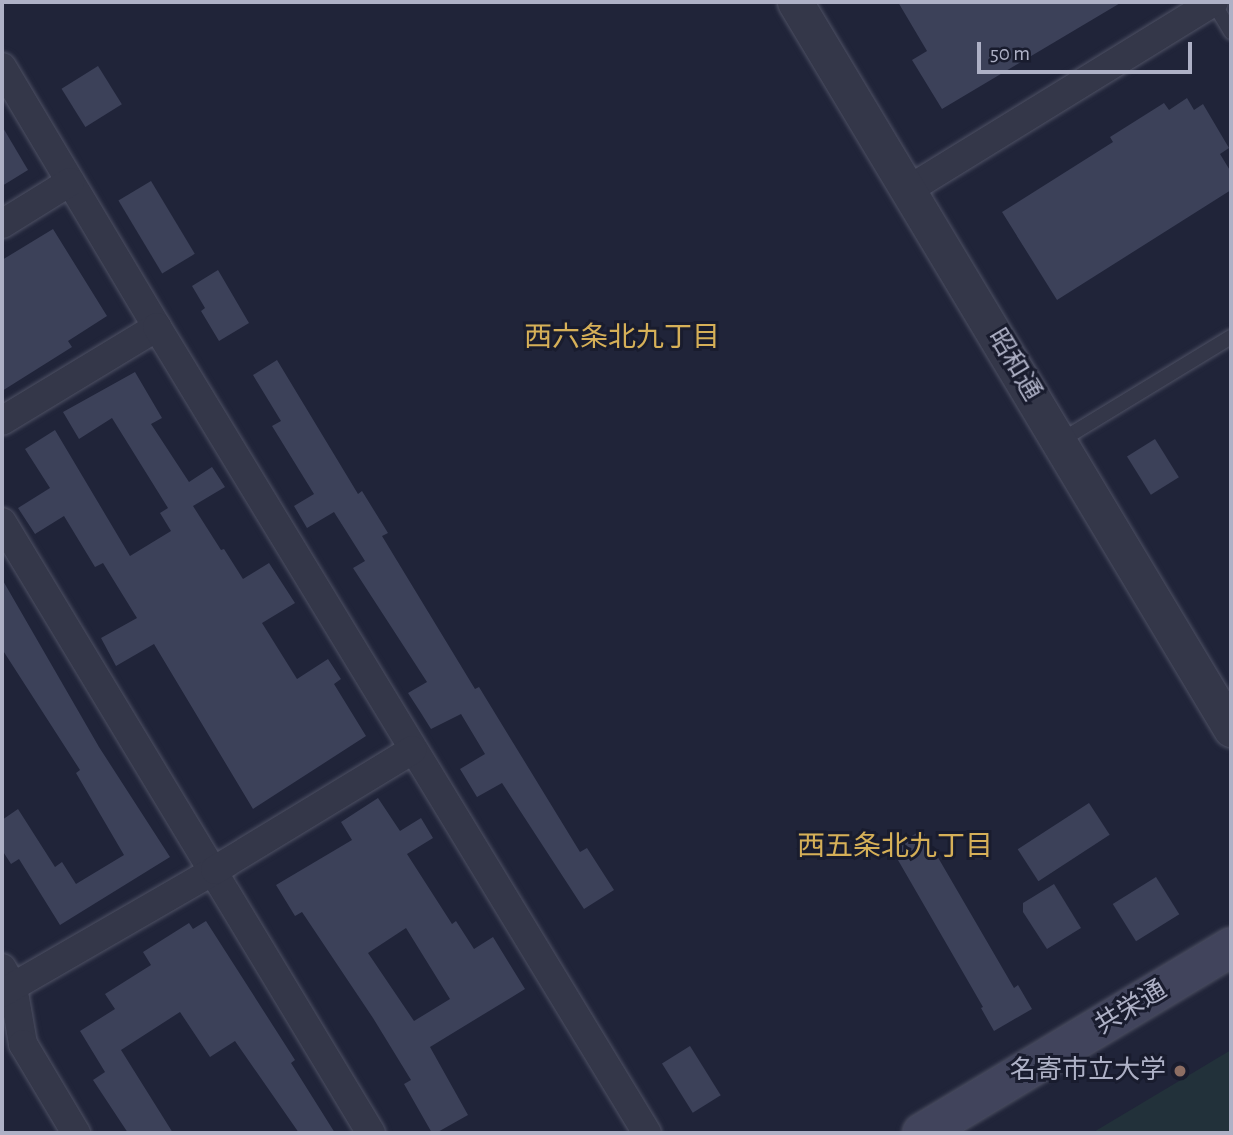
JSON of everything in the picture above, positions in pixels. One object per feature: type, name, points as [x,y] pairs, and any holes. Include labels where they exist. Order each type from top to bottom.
[{"type":"main road","name":"共栄通","points":[[922,1133],[1231,947]]},
{"type":"street","name":"昭和通","points":[[795,2],[1231,729]]},
{"type":"street","points":[[908,190],[1214,2]]},
{"type":"street","points":[[2,67],[412,750],[647,1133]]},
{"type":"street","points":[[2,223],[70,183]]},
{"type":"street","points":[[2,421],[158,327]]},
{"type":"street","points":[[2,522],[215,870],[371,1133]]},
{"type":"street","points":[[76,1133],[23,1044],[5,983],[215,870],[412,750]]},
{"type":"lane","points":[[1214,2],[1231,32]]},
{"type":"lane","points":[[1060,441],[1231,337]]},
{"type":"shaded area","points":[[1231,1050],[1231,1133],[1092,1133]]},
{"type":"building","points":[[898,2],[1122,2],[942,109],[912,60],[927,51]]},
{"type":"building","points":[[98,66],[122,104],[85,127],[62,89]]},
{"type":"building","points":[[1187,98],[1194,110],[1203,104],[1229,148],[1220,154],[1231,172],[1231,190],[1057,300],[1002,212],[1113,142],[1110,137],[1164,103],[1169,110]]},
{"type":"building","points":[[2,126],[28,170],[2,186]]},
{"type":"building","points":[[151,181],[195,254],[162,273],[118,201]]},
{"type":"building","points":[[53,229],[107,316],[68,341],[72,347],[2,391],[2,260]]},
{"type":"building","points":[[218,270],[249,323],[219,341],[201,311],[205,308],[192,286]]},
{"type":"building","points":[[277,360],[358,494],[362,491],[388,533],[382,536],[475,689],[479,687],[580,852],[587,848],[614,890],[584,909],[502,783],[477,797],[460,769],[485,754],[461,714],[431,729],[408,693],[427,682],[353,568],[365,561],[334,512],[307,528],[294,506],[314,494],[272,426],[281,421],[253,375]]},
{"type":"building","points":[[135,372],[162,418],[151,424],[189,482],[212,467],[225,487],[193,506],[221,550],[224,549],[243,579],[269,563],[295,603],[262,623],[297,679],[328,659],[341,679],[334,684],[366,736],[253,809],[154,644],[116,666],[101,638],[137,618],[103,563],[95,567],[64,516],[35,534],[18,508],[50,488],[25,449],[55,430],[130,556],[171,531],[160,513],[168,508],[112,418],[79,439],[63,412]]},
{"type":"building","points":[[1155,439],[1179,477],[1151,495],[1127,456]]},
{"type":"building","points":[[2,579],[99,747],[170,857],[60,925],[19,859],[11,864],[2,850],[2,820],[18,809],[55,867],[62,862],[76,884],[124,855],[76,773],[80,770],[2,649]]},
{"type":"building","points":[[378,798],[400,831],[421,818],[433,838],[407,854],[452,924],[456,921],[474,949],[493,937],[525,989],[430,1047],[468,1115],[436,1133],[432,1133],[404,1084],[411,1080],[373,1018],[302,912],[295,916],[276,885],[352,840],[341,822]],"holes":[[[406,928],[450,999],[414,1021],[368,953]]]},
{"type":"building","points":[[1089,803],[1110,835],[1038,881],[1018,849]]},
{"type":"building","points":[[922,830],[1014,988],[1018,985],[1032,1009],[994,1031],[981,1008],[983,1007],[891,848]]},
{"type":"building","points":[[1156,877],[1179,914],[1136,941],[1113,904]]},
{"type":"building","points":[[1054,884],[1081,928],[1047,949],[1023,912],[1023,903]]},
{"type":"building","points":[[206,921],[295,1060],[291,1063],[335,1133],[299,1133],[235,1041],[210,1057],[180,1012],[121,1050],[173,1133],[128,1133],[93,1080],[105,1072],[80,1031],[115,1009],[105,994],[151,965],[143,952],[189,923],[193,929]]},
{"type":"building","points":[[690,1046],[721,1095],[693,1113],[662,1063]]},
{"type":"place","name":"名寄市立大学","points":[[1180,1071]]},
{"type":"district","name":"西六条北九丁目","points":[[622,338]]},
{"type":"district","name":"西五条北九丁目","points":[[895,847]]}]
